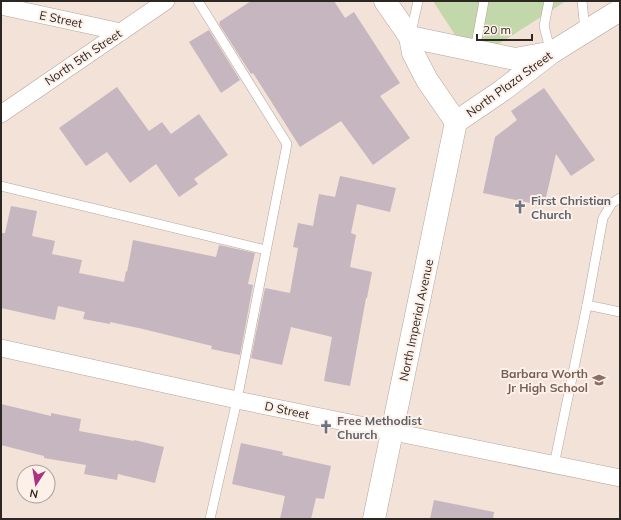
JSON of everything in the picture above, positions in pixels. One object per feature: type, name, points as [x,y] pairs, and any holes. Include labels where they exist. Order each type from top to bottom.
[{"type":"street","name":"North 5th Street","points":[[1,114],[166,1]]},
{"type":"street","name":"North Plaza Street","points":[[385,1],[410,38],[413,53],[427,80],[456,122],[503,90],[551,52],[620,10]]},
{"type":"street","name":"E Street","points":[[1,6],[120,32]]},
{"type":"street","points":[[410,38],[515,59],[551,52]]},
{"type":"street","name":"North Imperial Avenue","points":[[374,519],[456,122]]},
{"type":"street","name":"D Street","points":[[1,348],[237,400],[620,478]]},
{"type":"lane","points":[[198,1],[287,144],[237,400],[210,519]]},
{"type":"lane","points":[[410,38],[418,1]]},
{"type":"lane","points":[[475,50],[484,1]]},
{"type":"lane","points":[[549,1],[544,26],[551,52]]},
{"type":"lane","points":[[582,1],[585,32]]},
{"type":"lane","points":[[1,186],[266,250]]},
{"type":"lane","points":[[554,465],[587,305],[603,218],[612,203],[620,198]]},
{"type":"lane","points":[[587,305],[620,312]]},
{"type":"green space","points":[[433,1],[566,1],[472,61]]},
{"type":"building","points":[[251,1],[334,1],[345,18],[354,12],[400,83],[380,96],[410,138],[373,165],[341,121],[300,147],[253,73],[251,74],[219,24],[219,22]]},
{"type":"building","points":[[209,30],[240,80],[221,93],[189,42]]},
{"type":"building","points":[[117,87],[149,131],[162,122],[171,134],[199,114],[228,155],[194,179],[198,184],[179,197],[156,164],[130,183],[107,152],[86,166],[59,128]]},
{"type":"building","points":[[544,88],[595,160],[571,176],[556,154],[544,206],[483,193],[495,137],[517,120],[511,111]]},
{"type":"building","points":[[340,176],[396,188],[390,212],[357,204],[351,233],[356,235],[350,267],[372,272],[350,386],[324,381],[332,337],[291,327],[282,365],[251,358],[265,288],[290,293],[298,248],[293,247],[298,223],[313,226],[319,194],[335,197]]},
{"type":"building","points":[[11,206],[37,211],[32,236],[55,241],[52,254],[82,260],[79,273],[124,282],[133,240],[216,257],[219,245],[255,253],[248,284],[253,285],[240,355],[211,349],[212,346],[143,329],[110,322],[110,324],[83,319],[85,312],[58,306],[55,320],[1,308],[1,233],[5,233]]},
{"type":"building","points":[[1,404],[51,416],[51,413],[81,419],[79,431],[134,440],[164,447],[155,483],[118,474],[117,480],[84,474],[86,465],[44,458],[44,456],[1,445]]},
{"type":"building","points":[[241,443],[283,452],[282,455],[331,466],[324,499],[316,498],[311,519],[280,519],[285,496],[232,484]]},
{"type":"building","points":[[434,500],[494,512],[493,519],[430,519]]},
{"type":"place","name":"First Christian Church","points":[[520,207]]},
{"type":"place","name":"Barbara Worth Jr High School","points":[[599,380]]},
{"type":"place","name":"Free Methodist Church","points":[[326,427]]}]
